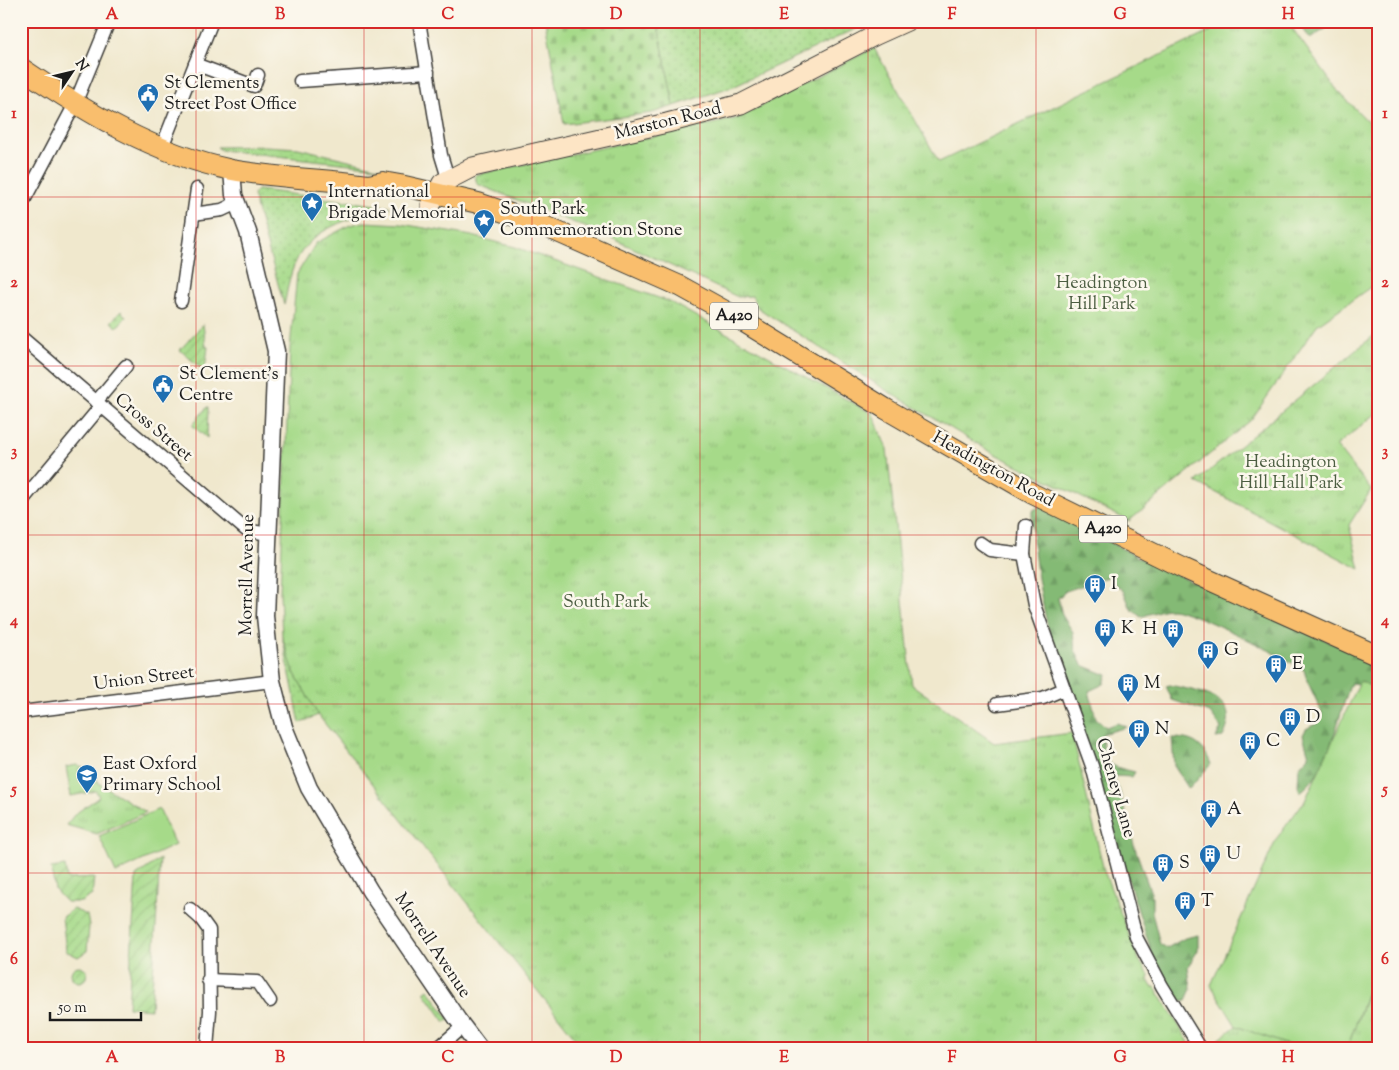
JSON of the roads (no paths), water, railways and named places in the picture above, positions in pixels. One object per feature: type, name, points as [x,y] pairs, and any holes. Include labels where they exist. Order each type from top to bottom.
[{"type":"main road","name":"Marston Road","points":[[439,192],[481,165],[667,123],[741,104],[876,34],[907,21]]},
{"type":"main road","name":"A420","points":[[21,68],[75,104],[113,126],[162,147],[232,170],[368,185],[383,182],[439,192]]},
{"type":"main road","name":"Headington Road","points":[[439,192],[542,225],[680,286],[736,317],[886,409],[1033,494],[1184,570],[1378,656]]},
{"type":"street","points":[[21,206],[75,104],[109,21]]},
{"type":"street","points":[[162,147],[212,21]]},
{"type":"street","points":[[419,21],[441,155],[439,192]]},
{"type":"street","points":[[195,64],[254,86],[258,74]]},
{"type":"street","points":[[300,80],[428,72]]},
{"type":"street","name":"Morrell Avenue","points":[[232,170],[232,189],[248,232],[276,351],[265,616],[272,681],[284,727],[309,788],[385,914],[462,1027],[480,1049]]},
{"type":"street","points":[[181,301],[197,189]]},
{"type":"street","points":[[193,214],[222,210],[237,203]]},
{"type":"street","name":"Cross Street","points":[[21,337],[246,530],[268,534]]},
{"type":"street","points":[[22,500],[99,404],[126,366]]},
{"type":"street","name":"Cheney Lane","points":[[1026,526],[1024,554],[1034,605],[1092,766],[1136,937],[1162,986],[1201,1049]]},
{"type":"street","points":[[980,542],[990,550],[1024,554]]},
{"type":"street","name":"Union Street","points":[[21,712],[272,681]]},
{"type":"street","points":[[996,704],[1043,698],[1064,689]]},
{"type":"street","points":[[190,910],[209,930],[208,980],[210,1011],[208,1049]]},
{"type":"street","points":[[208,980],[258,982],[270,1001]]},
{"type":"street","points":[[437,1049],[462,1027]]},
{"type":"place","name":"St Clements Street Post Office","points":[[148,113]]},
{"type":"place","name":"International Brigade Memorial","points":[[312,222]]},
{"type":"place","name":"South Park Commemoration Stone","points":[[484,239]]},
{"type":"place","name":"St Clement's Centre","points":[[163,404]]},
{"type":"place","name":"I","points":[[1095,604]]},
{"type":"place","name":"K","points":[[1105,648]]},
{"type":"place","name":"H","points":[[1173,649]]},
{"type":"place","name":"G","points":[[1208,670]]},
{"type":"place","name":"E","points":[[1276,684]]},
{"type":"place","name":"M","points":[[1128,703]]},
{"type":"place","name":"D","points":[[1290,737]]},
{"type":"place","name":"N","points":[[1139,749]]},
{"type":"place","name":"C","points":[[1250,761]]},
{"type":"place","name":"East Oxford Primary School","points":[[87,794]]},
{"type":"place","name":"A","points":[[1211,829]]},
{"type":"place","name":"U","points":[[1210,874]]},
{"type":"place","name":"S","points":[[1163,883]]},
{"type":"place","name":"T","points":[[1185,921]]},
{"type":"park label","name":"Headington Hill Park","points":[[1102,294]]},
{"type":"park label","name":"Headington Hill Hall Park","points":[[1291,473]]},
{"type":"park label","name":"South Park","points":[[606,603]]}]
